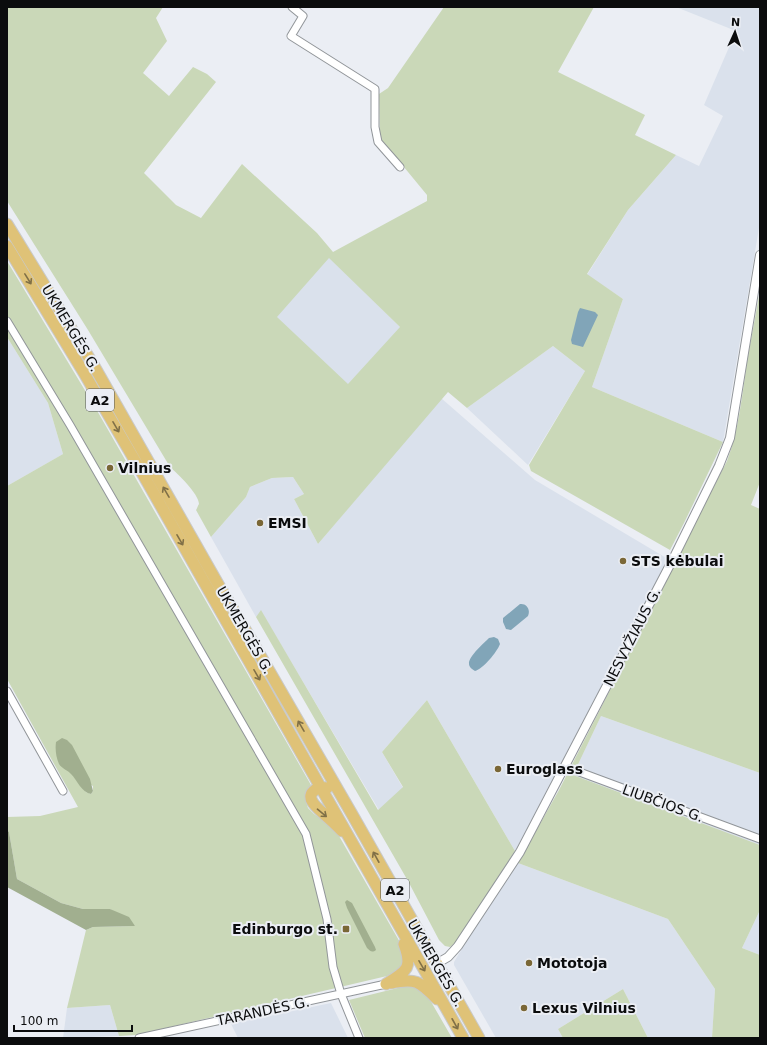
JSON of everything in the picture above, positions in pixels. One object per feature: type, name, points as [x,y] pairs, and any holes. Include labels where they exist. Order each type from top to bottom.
[{"type":"highway","name":"UKMERGĖS G.","points":[[7,224],[94,366],[479,1038]]},
{"type":"highway","name":"UKMERGĖS G.","points":[[7,246],[141,471],[321,788],[316,789],[311,795],[312,802],[319,811],[349,837],[463,1038]]},
{"type":"highway","points":[[321,788],[328,788],[353,816]]},
{"type":"highway","points":[[386,984],[403,972],[408,963],[407,951],[396,920]]},
{"type":"highway","points":[[386,984],[404,980],[417,982],[422,985],[447,1010]]},
{"type":"street","points":[[292,7],[303,16],[291,36],[375,89],[375,127],[378,142],[400,167]]},
{"type":"street","name":"NESVYŽIAUS G.","points":[[436,964],[448,957],[458,946],[520,852],[566,767],[719,466],[730,438],[760,255]]},
{"type":"street","points":[[7,321],[70,425],[306,834],[327,919],[333,966],[341,994],[360,1038]]},
{"type":"street","points":[[7,691],[63,791]]},
{"type":"street","name":"LIUBČIOS G.","points":[[566,767],[760,839]]},
{"type":"street","name":"TARANDĖS G.","points":[[139,1038],[386,984]]},
{"type":"shaded area","points":[[676,7],[760,7],[760,222],[723,442],[592,387],[623,299],[587,275],[628,210],[676,155],[699,166],[723,116],[704,105],[736,31]]},
{"type":"shaded area","points":[[329,257],[401,328],[348,385],[276,317]]},
{"type":"shaded area","points":[[7,337],[48,403],[63,454],[7,486]]},
{"type":"shaded area","points":[[553,346],[585,371],[528,465],[467,408]]},
{"type":"shaded area","points":[[441,398],[535,480],[668,559],[515,851],[427,700],[382,752],[403,788],[379,810],[261,611],[256,617],[211,537],[246,497],[250,487],[272,478],[293,477],[304,494],[294,499],[318,544]]},
{"type":"shaded area","points":[[601,716],[760,773],[760,845],[573,775]]},
{"type":"shaded area","points":[[518,863],[668,919],[715,989],[712,1038],[648,1038],[623,989],[558,1029],[563,1038],[496,1038],[454,965],[454,962]]},
{"type":"shaded area","points":[[760,910],[760,955],[742,948]]},
{"type":"shaded area","points":[[331,1003],[348,1038],[238,1038],[231,1024]]},
{"type":"shaded area","points":[[110,1005],[119,1036],[63,1038],[67,1008]]},
{"type":"green space","points":[[7,7],[163,7],[156,18],[167,41],[143,73],[169,96],[193,67],[207,74],[216,82],[144,173],[176,205],[201,218],[242,164],[317,233],[333,252],[427,201],[427,195],[380,138],[379,94],[388,88],[444,7],[594,7],[558,72],[645,115],[635,135],[676,155],[628,210],[587,274],[623,299],[592,387],[723,442],[670,550],[531,471],[529,465],[585,371],[553,346],[467,408],[448,392],[318,544],[294,499],[304,494],[293,477],[272,478],[250,487],[246,497],[211,537],[196,510],[199,504],[195,495],[187,484],[170,467],[88,330],[7,201]],"holes":[[[329,258],[400,327],[348,384],[277,317]]]},
{"type":"green space","points":[[7,261],[95,407],[311,785],[306,792],[305,797],[308,808],[335,829],[405,951],[405,964],[395,972],[387,976],[136,1035],[119,1036],[110,1005],[67,1008],[86,930],[93,927],[135,926],[110,909],[83,909],[61,903],[17,879],[9,832],[7,830],[7,817],[40,816],[78,807],[7,679],[7,486],[63,454],[48,403],[7,337]],"holes":[[[71,773],[93,786],[93,791],[91,794],[86,792]]]},
{"type":"green space","points":[[760,290],[760,482],[751,505],[760,509],[760,773],[601,716],[573,775],[760,845],[760,910],[742,948],[760,955],[760,1038],[712,1038],[715,989],[668,919],[518,863],[559,790],[727,461],[742,400],[747,362]]},
{"type":"green space","points":[[261,610],[378,810],[403,787],[382,752],[427,700],[515,851],[455,943],[450,947],[445,946],[439,940],[408,881],[256,617]]},
{"type":"green space","points":[[62,738],[67,740],[72,745],[90,779],[93,791],[91,794],[85,791],[70,773],[59,764],[56,753],[56,742]]},
{"type":"green space","points":[[7,830],[9,832],[17,879],[61,903],[83,909],[110,909],[129,917],[135,926],[93,927],[86,930],[7,887]]},
{"type":"green space","points":[[347,900],[352,903],[375,947],[375,951],[371,951],[367,948],[347,908],[345,902]]},
{"type":"green space","points":[[410,985],[426,993],[452,1038],[365,1038],[349,1000]]},
{"type":"green space","points":[[623,989],[648,1038],[563,1038],[558,1029]]},
{"type":"water","points":[[580,308],[595,312],[598,315],[583,347],[572,344],[571,340]]},
{"type":"water","points":[[520,604],[524,604],[527,607],[529,611],[528,616],[511,630],[506,629],[503,618]]},
{"type":"water","points":[[494,637],[498,639],[500,644],[486,664],[475,671],[469,665],[469,661],[489,638]]},
{"type":"place","name":"Vilnius","points":[[110,468]]},
{"type":"place","name":"EMSI","points":[[260,523]]},
{"type":"place","name":"STS kėbulai","points":[[623,561]]},
{"type":"place","name":"Euroglass","points":[[498,769]]},
{"type":"place","name":"Edinburgo st.","points":[[346,929]]},
{"type":"place","name":"Mototoja","points":[[529,963]]},
{"type":"place","name":"Lexus Vilnius","points":[[524,1008]]}]
